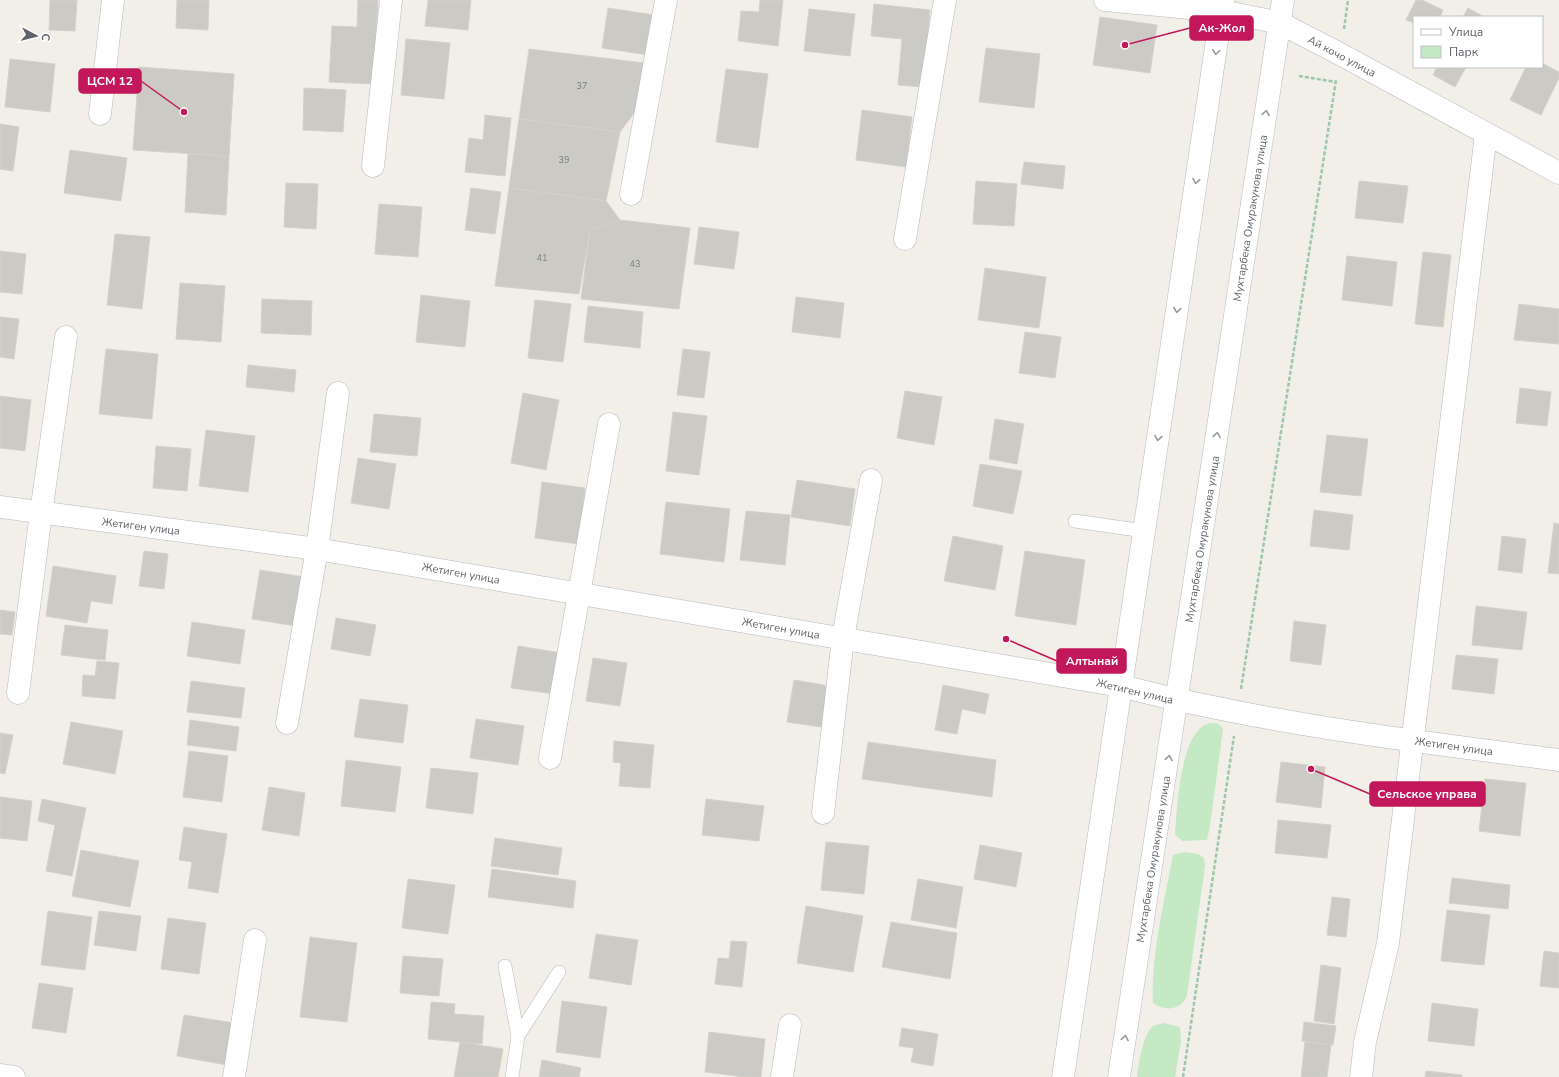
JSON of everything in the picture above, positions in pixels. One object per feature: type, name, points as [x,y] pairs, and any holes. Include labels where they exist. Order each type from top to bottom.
[{"type":"street","points":[[100,114],[113,0]]},
{"type":"street","points":[[373,166],[391,0]]},
{"type":"street","points":[[632,194],[666,0]]},
{"type":"street","points":[[905,239],[945,0]]},
{"type":"street","name":"Ай кочо улица","points":[[1104,0],[1223,5],[1280,23],[1559,173]]},
{"type":"street","name":"Мухтарбека Омуракунова улица","points":[[1120,1077],[1283,0]]},
{"type":"street","points":[[1063,1077],[1223,5]]},
{"type":"street","points":[[1361,1077],[1365,1042],[1388,943],[1411,741],[1486,134]]},
{"type":"street","points":[[18,692],[66,337]]},
{"type":"street","points":[[287,723],[317,549],[338,393]]},
{"type":"street","points":[[550,758],[609,424]]},
{"type":"street","points":[[823,813],[843,638],[871,480]]},
{"type":"street","name":"Жетиген улица","points":[[0,507],[317,549],[1121,686],[1177,700],[1238,712],[1411,741],[1559,760]]},
{"type":"street","points":[[234,1077],[255,940]]},
{"type":"street","points":[[782,1077],[790,1025]]},
{"type":"street","points":[[0,1075],[14,1077]]},
{"type":"lane","points":[[1075,521],[1144,531]]},
{"type":"lane","points":[[505,966],[518,1036],[512,1077]]},
{"type":"lane","points":[[518,1036],[559,972]]},
{"type":"path","points":[[1183,1077],[1348,0]]},
{"type":"path","points":[[1300,76],[1336,82]]},
{"type":"green space","points":[[1211,723],[1219,724],[1223,729],[1207,840],[1183,841],[1175,835],[1182,771],[1193,739],[1201,728]]},
{"type":"green space","points":[[1184,852],[1198,854],[1204,858],[1205,866],[1187,995],[1181,1004],[1173,1008],[1163,1008],[1153,1003],[1156,948],[1173,855]]},
{"type":"green space","points":[[1164,1023],[1180,1027],[1181,1041],[1175,1077],[1137,1077],[1142,1051],[1149,1031],[1153,1026]]},
{"type":"building","points":[[50,0],[77,0],[75,31],[49,30]]},
{"type":"building","points":[[177,0],[209,0],[208,30],[176,28]]},
{"type":"building","points":[[358,0],[378,0],[374,84],[329,82],[332,26],[357,27]]},
{"type":"building","points":[[428,0],[471,0],[468,30],[425,26]]},
{"type":"building","points":[[760,0],[783,0],[778,46],[738,41],[741,11],[759,12]]},
{"type":"building","points":[[1416,0],[1422,0],[1443,10],[1440,16],[1413,16],[1413,23],[1406,20]]},
{"type":"building","points":[[874,4],[930,10],[923,87],[898,85],[902,39],[871,36]]},
{"type":"building","points":[[608,8],[654,15],[648,55],[602,48]]},
{"type":"building","points":[[1468,8],[1482,16],[1464,16]]},
{"type":"building","points":[[809,9],[855,14],[850,56],[804,51]]},
{"type":"building","points":[[1100,17],[1157,25],[1150,73],[1093,65]]},
{"type":"building","points":[[406,39],[450,43],[444,99],[401,95]]},
{"type":"building","points":[[986,48],[1040,54],[1034,108],[979,102]]},
{"type":"building","points":[[529,49],[644,63],[637,109],[620,132],[519,119]]},
{"type":"building","points":[[10,59],[55,64],[50,112],[5,107]]},
{"type":"building","points":[[1543,64],[1559,72],[1559,78],[1541,115],[1510,100],[1526,68],[1543,68]]},
{"type":"building","points":[[139,67],[234,74],[229,156],[133,150]]},
{"type":"building","points":[[1436,68],[1465,68],[1455,87],[1433,75]]},
{"type":"building","points":[[726,69],[768,74],[758,148],[716,142]]},
{"type":"building","points":[[304,88],[346,90],[343,132],[303,130]]},
{"type":"building","points":[[862,110],[912,117],[906,167],[856,160]]},
{"type":"building","points":[[485,115],[511,118],[505,176],[465,172],[469,138],[483,140]]},
{"type":"building","points":[[519,119],[620,132],[606,201],[509,188]]},
{"type":"building","points":[[0,124],[19,127],[13,171],[0,169]]},
{"type":"building","points":[[70,150],[127,158],[121,201],[64,193]]},
{"type":"building","points":[[188,154],[229,156],[226,215],[185,212]]},
{"type":"building","points":[[1024,162],[1065,166],[1063,189],[1021,184]]},
{"type":"building","points":[[976,181],[1017,184],[1014,226],[973,224]]},
{"type":"building","points":[[1359,181],[1408,186],[1403,223],[1355,218]]},
{"type":"building","points":[[286,183],[318,184],[316,229],[284,227]]},
{"type":"building","points":[[471,188],[501,192],[495,234],[465,230]]},
{"type":"building","points":[[509,188],[606,201],[620,220],[590,230],[579,294],[495,286]]},
{"type":"building","points":[[379,204],[422,207],[418,257],[375,254]]},
{"type":"building","points":[[620,220],[690,228],[679,309],[581,299],[590,230]]},
{"type":"building","points":[[699,227],[739,232],[734,269],[694,264]]},
{"type":"building","points":[[115,234],[150,237],[142,309],[107,305]]},
{"type":"building","points":[[0,251],[26,254],[22,294],[0,292]]},
{"type":"building","points":[[1423,252],[1451,255],[1443,327],[1415,324]]},
{"type":"building","points":[[1347,256],[1397,262],[1392,306],[1342,300]]},
{"type":"building","points":[[985,268],[1046,277],[1039,328],[978,320]]},
{"type":"building","points":[[180,283],[225,286],[221,342],[176,339]]},
{"type":"building","points":[[421,295],[470,301],[465,347],[416,342]]},
{"type":"building","points":[[796,297],[844,303],[840,338],[792,332]]},
{"type":"building","points":[[262,299],[312,301],[311,335],[261,333]]},
{"type":"building","points":[[535,300],[571,304],[563,362],[528,358]]},
{"type":"building","points":[[1519,304],[1559,309],[1559,344],[1514,340]]},
{"type":"building","points":[[588,306],[643,312],[640,348],[584,342]]},
{"type":"building","points":[[0,317],[19,319],[14,359],[0,357]]},
{"type":"building","points":[[1025,332],[1061,337],[1055,378],[1019,373]]},
{"type":"building","points":[[106,349],[158,354],[152,419],[99,414]]},
{"type":"building","points":[[683,349],[710,352],[704,398],[677,395]]},
{"type":"building","points":[[248,365],[296,370],[294,392],[246,387]]},
{"type":"building","points":[[1520,388],[1551,392],[1547,426],[1516,423]]},
{"type":"building","points":[[905,391],[942,397],[934,445],[897,438]]},
{"type":"building","points":[[523,393],[559,400],[546,470],[511,463]]},
{"type":"building","points":[[0,396],[31,400],[25,451],[0,448]]},
{"type":"building","points":[[673,412],[707,416],[699,475],[666,471]]},
{"type":"building","points":[[374,414],[421,418],[417,456],[370,452]]},
{"type":"building","points":[[995,419],[1024,424],[1017,464],[989,459]]},
{"type":"building","points":[[206,430],[255,436],[248,492],[199,486]]},
{"type":"building","points":[[1327,435],[1368,439],[1361,496],[1320,492]]},
{"type":"building","points":[[156,446],[191,449],[187,491],[153,488]]},
{"type":"building","points":[[358,458],[396,464],[389,509],[351,503]]},
{"type":"building","points":[[980,464],[1022,471],[1013,514],[973,506]]},
{"type":"building","points":[[797,480],[855,489],[850,526],[791,517]]},
{"type":"building","points":[[542,482],[585,488],[578,544],[535,538]]},
{"type":"building","points":[[666,502],[730,509],[724,562],[660,554]]},
{"type":"building","points":[[1314,510],[1353,515],[1349,550],[1310,546]]},
{"type":"building","points":[[746,511],[790,515],[785,565],[740,560]]},
{"type":"building","points":[[1554,523],[1559,524],[1559,574],[1548,573]]},
{"type":"building","points":[[953,536],[1003,546],[995,590],[944,581]]},
{"type":"building","points":[[1502,536],[1526,539],[1522,573],[1498,570]]},
{"type":"building","points":[[144,551],[168,554],[164,589],[139,586]]},
{"type":"building","points":[[1025,551],[1085,560],[1076,625],[1015,616]]},
{"type":"building","points":[[53,566],[116,576],[112,604],[91,601],[87,623],[46,616]]},
{"type":"building","points":[[260,570],[304,577],[296,626],[252,619]]},
{"type":"building","points":[[1476,606],[1527,612],[1522,650],[1472,645]]},
{"type":"building","points":[[0,610],[15,612],[12,635],[0,634]]},
{"type":"building","points":[[336,618],[376,625],[370,656],[331,649]]},
{"type":"building","points":[[1294,621],[1326,625],[1321,665],[1290,661]]},
{"type":"building","points":[[192,622],[245,630],[240,664],[187,656]]},
{"type":"building","points":[[65,625],[108,630],[105,660],[61,655]]},
{"type":"building","points":[[518,646],[561,653],[555,694],[511,688]]},
{"type":"building","points":[[1456,655],[1498,659],[1494,694],[1452,689]]},
{"type":"building","points":[[593,658],[627,663],[620,706],[586,701]]},
{"type":"building","points":[[97,661],[119,663],[115,699],[82,696],[83,675],[95,676]]},
{"type":"building","points":[[794,680],[835,687],[828,728],[787,722]]},
{"type":"building","points":[[191,681],[245,688],[241,718],[187,712]]},
{"type":"building","points":[[943,685],[989,694],[985,714],[962,709],[957,734],[935,730]]},
{"type":"building","points":[[360,699],[408,705],[403,743],[354,737]]},
{"type":"building","points":[[476,719],[524,726],[518,765],[470,758]]},
{"type":"building","points":[[190,720],[239,727],[236,751],[187,745]]},
{"type":"building","points":[[71,722],[123,731],[115,774],[63,764]]},
{"type":"building","points":[[0,733],[13,735],[5,774],[0,773]]},
{"type":"building","points":[[614,741],[654,745],[650,788],[619,786],[621,763],[613,762]]},
{"type":"building","points":[[868,742],[996,760],[992,797],[862,779]]},
{"type":"building","points":[[189,751],[228,756],[222,802],[183,797]]},
{"type":"building","points":[[346,760],[401,767],[395,812],[341,806]]},
{"type":"building","points":[[1281,762],[1325,767],[1321,808],[1276,802]]},
{"type":"building","points":[[431,768],[478,773],[473,814],[426,808]]},
{"type":"building","points":[[1485,779],[1526,783],[1520,836],[1479,831]]},
{"type":"building","points":[[269,787],[305,793],[299,836],[262,830]]},
{"type":"building","points":[[0,797],[32,801],[27,841],[0,838]]},
{"type":"building","points":[[42,799],[86,808],[72,876],[46,871],[55,825],[38,821]]},
{"type":"building","points":[[706,799],[764,806],[759,841],[702,835]]},
{"type":"building","points":[[1278,820],[1331,825],[1327,858],[1275,853]]},
{"type":"building","points":[[184,827],[227,834],[218,893],[188,888],[192,862],[179,860]]},
{"type":"building","points":[[495,838],[562,848],[558,875],[491,866]]},
{"type":"building","points":[[826,842],[869,846],[864,894],[821,890]]},
{"type":"building","points":[[980,845],[1022,853],[1016,887],[974,879]]},
{"type":"building","points":[[81,850],[139,861],[130,907],[72,896]]},
{"type":"building","points":[[492,869],[576,881],[573,908],[488,897]]},
{"type":"building","points":[[1452,878],[1510,885],[1508,909],[1449,903]]},
{"type":"building","points":[[408,879],[455,885],[448,934],[402,928]]},
{"type":"building","points":[[918,879],[963,887],[956,928],[911,920]]},
{"type":"building","points":[[1332,897],[1350,899],[1346,937],[1327,935]]},
{"type":"building","points":[[806,906],[863,916],[853,972],[797,963]]},
{"type":"building","points":[[1447,910],[1490,915],[1484,965],[1441,961]]},
{"type":"building","points":[[48,911],[92,917],[85,970],[41,965]]},
{"type":"building","points":[[99,911],[141,916],[136,951],[94,945]]},
{"type":"building","points":[[168,918],[206,923],[199,974],[161,969]]},
{"type":"building","points":[[891,922],[957,933],[950,979],[882,967]]},
{"type":"building","points":[[596,934],[638,940],[631,985],[589,978]]},
{"type":"building","points":[[310,937],[357,943],[347,1022],[300,1017]]},
{"type":"building","points":[[731,941],[747,942],[742,987],[715,984],[718,958],[729,959]]},
{"type":"building","points":[[1544,951],[1559,953],[1559,988],[1540,986]]},
{"type":"building","points":[[403,956],[443,959],[439,996],[400,993]]},
{"type":"building","points":[[1321,965],[1341,968],[1334,1024],[1314,1021]]},
{"type":"building","points":[[39,983],[73,988],[66,1033],[32,1028]]},
{"type":"building","points":[[562,1001],[607,1007],[600,1058],[556,1052]]},
{"type":"building","points":[[431,1002],[455,1004],[454,1014],[484,1016],[482,1044],[428,1039]]},
{"type":"building","points":[[1432,1003],[1478,1009],[1474,1046],[1428,1041]]},
{"type":"building","points":[[184,1015],[234,1023],[227,1065],[177,1056]]},
{"type":"building","points":[[1304,1022],[1336,1026],[1333,1045],[1302,1041]]},
{"type":"building","points":[[902,1028],[938,1034],[933,1066],[911,1062],[914,1048],[899,1046]]},
{"type":"building","points":[[709,1032],[765,1039],[761,1077],[745,1077],[705,1072]]},
{"type":"building","points":[[460,1042],[503,1049],[498,1077],[454,1077]]},
{"type":"building","points":[[1305,1042],[1331,1045],[1327,1077],[1301,1077]]},
{"type":"building","points":[[542,1060],[581,1068],[579,1077],[539,1077]]},
{"type":"building","points":[[1426,1071],[1462,1075],[1462,1077],[1425,1077]]},
{"type":"place","name":"Ак-Жол","points":[[1125,45]]},
{"type":"place","name":"ЦСМ 12","points":[[184,112]]},
{"type":"place","name":"Алтынай","points":[[1006,639]]},
{"type":"place","name":"Сельское управа","points":[[1311,769]]}]
